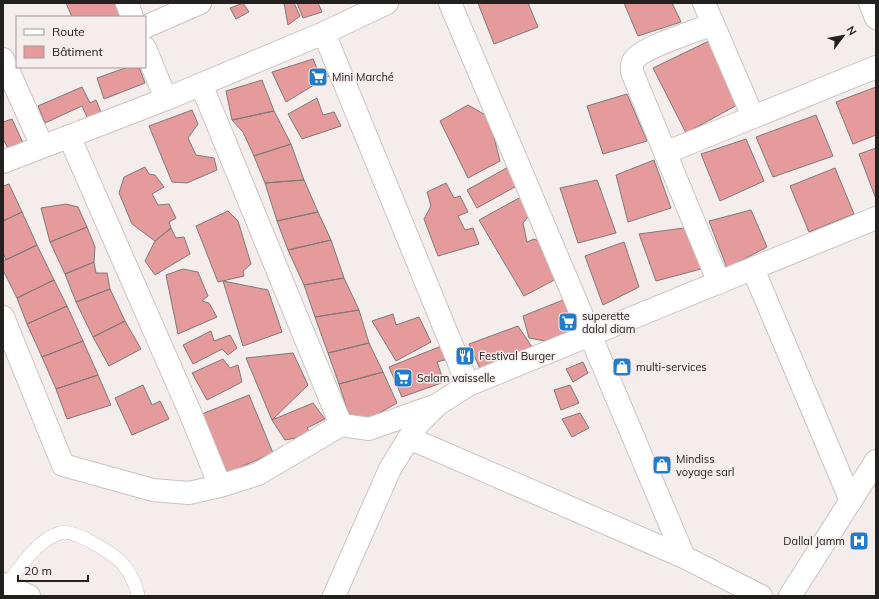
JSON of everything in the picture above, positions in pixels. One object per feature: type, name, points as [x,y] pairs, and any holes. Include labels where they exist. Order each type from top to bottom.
[{"type":"street","points":[[127,3],[132,16]]},
{"type":"street","points":[[146,27],[200,3]]},
{"type":"street","points":[[3,162],[166,99],[324,33],[387,3]]},
{"type":"street","points":[[450,3],[592,334],[684,557]]},
{"type":"street","points":[[704,3],[753,117]]},
{"type":"street","points":[[870,3],[876,18]]},
{"type":"street","points":[[712,24],[645,51],[633,61],[632,72],[719,283]]},
{"type":"street","points":[[324,33],[468,385]]},
{"type":"street","points":[[146,50],[166,99]]},
{"type":"street","points":[[3,59],[42,146]]},
{"type":"street","points":[[665,153],[876,67]]},
{"type":"street","points":[[200,84],[341,425]]},
{"type":"street","points":[[69,136],[189,410],[220,486]]},
{"type":"street","points":[[3,317],[63,465],[153,490],[189,493],[220,486],[258,474],[341,425],[369,429],[436,405],[468,385],[876,218]]},
{"type":"street","points":[[752,269],[851,501]]},
{"type":"street","points":[[334,596],[390,469],[419,423],[436,405]]},
{"type":"street","points":[[409,438],[684,557],[761,596]]},
{"type":"street","points":[[790,596],[876,461]]},
{"type":"street","points":[[5,585],[29,596]]},
{"type":"lane","points":[[5,585],[44,540],[61,532],[74,533],[107,552],[122,563],[133,582],[138,596]]},
{"type":"building","points":[[66,3],[117,3],[122,16],[72,16]]},
{"type":"building","points":[[243,3],[249,12],[236,19],[230,8]]},
{"type":"building","points":[[284,3],[294,3],[300,16],[288,25]]},
{"type":"building","points":[[297,3],[318,3],[322,12],[303,18]]},
{"type":"building","points":[[478,3],[528,3],[538,27],[494,44]]},
{"type":"building","points":[[624,3],[672,3],[681,22],[638,36]]},
{"type":"building","points":[[709,41],[739,104],[686,133],[653,68]]},
{"type":"building","points":[[313,59],[318,71],[323,68],[329,76],[286,102],[272,72]]},
{"type":"building","points":[[125,68],[139,68],[145,83],[104,99],[97,78]]},
{"type":"building","points":[[262,80],[274,111],[232,120],[226,91]]},
{"type":"building","points":[[82,87],[90,103],[96,100],[102,115],[88,119],[82,106],[45,123],[38,106]]},
{"type":"building","points":[[876,87],[876,135],[853,144],[836,102]]},
{"type":"building","points":[[627,94],[647,141],[603,154],[587,106]]},
{"type":"building","points":[[317,98],[323,115],[334,112],[341,126],[302,139],[288,114]]},
{"type":"building","points":[[468,105],[489,117],[500,161],[468,178],[440,121]]},
{"type":"building","points":[[192,110],[198,124],[188,138],[196,155],[214,158],[217,170],[187,183],[172,182],[149,126]]},
{"type":"building","points":[[274,111],[291,144],[254,156],[243,132],[232,120]]},
{"type":"building","points":[[816,115],[833,156],[773,177],[756,137]]},
{"type":"building","points":[[12,119],[23,143],[9,150],[3,139],[3,122]]},
{"type":"building","points":[[746,139],[764,181],[720,201],[701,154]]},
{"type":"building","points":[[291,144],[304,180],[265,183],[254,156]]},
{"type":"building","points":[[876,148],[876,199],[859,154]]},
{"type":"building","points":[[654,160],[671,208],[628,222],[616,175]]},
{"type":"building","points":[[512,165],[522,183],[477,208],[467,190]]},
{"type":"building","points":[[145,167],[149,174],[155,175],[164,187],[152,194],[158,205],[169,204],[176,218],[169,222],[171,228],[155,241],[132,224],[119,193],[124,177]]},
{"type":"building","points":[[835,168],[854,214],[809,232],[790,186]]},
{"type":"building","points":[[304,180],[318,212],[277,221],[265,183]]},
{"type":"building","points":[[597,180],[616,233],[578,243],[560,188]]},
{"type":"building","points":[[446,183],[454,198],[460,196],[468,212],[458,216],[465,230],[473,228],[479,244],[438,256],[424,219],[431,206],[427,192]]},
{"type":"building","points":[[9,184],[22,212],[3,221],[3,186]]},
{"type":"building","points":[[521,197],[531,213],[523,223],[527,242],[534,239],[541,242],[558,278],[524,296],[479,220]]},
{"type":"building","points":[[66,204],[78,207],[87,227],[50,242],[41,208]]},
{"type":"building","points":[[751,210],[767,247],[727,268],[709,221]]},
{"type":"building","points":[[228,211],[238,221],[251,264],[243,271],[244,276],[218,282],[196,226]]},
{"type":"building","points":[[22,212],[37,245],[6,260],[3,253],[3,221]]},
{"type":"building","points":[[318,212],[331,240],[288,250],[277,221]]},
{"type":"building","points":[[87,227],[95,247],[94,262],[65,274],[50,242]]},
{"type":"building","points":[[171,228],[176,238],[184,237],[190,254],[155,275],[145,261],[155,241]]},
{"type":"building","points":[[684,228],[701,269],[656,281],[639,234]]},
{"type":"building","points":[[331,240],[344,278],[304,285],[288,250]]},
{"type":"building","points":[[624,242],[639,287],[603,305],[585,256]]},
{"type":"building","points":[[37,245],[54,280],[17,298],[3,270],[3,261]]},
{"type":"building","points":[[94,262],[96,273],[107,273],[110,289],[76,302],[65,274]]},
{"type":"building","points":[[183,269],[198,272],[208,296],[202,301],[209,303],[217,317],[178,334],[166,275]]},
{"type":"building","points":[[344,278],[359,310],[315,317],[304,285]]},
{"type":"building","points":[[54,280],[67,306],[27,324],[17,298]]},
{"type":"building","points":[[223,281],[268,290],[282,332],[243,346]]},
{"type":"building","points":[[110,289],[125,321],[93,337],[76,302]]},
{"type":"building","points":[[568,298],[580,329],[545,341],[529,338],[523,316]]},
{"type":"building","points":[[67,306],[83,341],[42,357],[27,324]]},
{"type":"building","points":[[359,310],[369,343],[328,353],[315,317]]},
{"type":"building","points":[[393,314],[396,325],[419,317],[431,342],[396,361],[372,321]]},
{"type":"building","points":[[125,321],[141,349],[109,366],[93,337]]},
{"type":"building","points":[[518,326],[534,350],[482,373],[469,344]]},
{"type":"building","points":[[211,331],[214,341],[230,335],[237,348],[228,355],[222,349],[193,364],[183,345]]},
{"type":"building","points":[[83,341],[98,375],[56,389],[42,357]]},
{"type":"building","points":[[369,343],[383,372],[339,384],[328,353]]},
{"type":"building","points":[[444,345],[448,359],[437,362],[444,382],[402,397],[389,367]]},
{"type":"building","points":[[293,353],[308,385],[272,420],[246,358]]},
{"type":"building","points":[[223,359],[230,368],[238,365],[242,382],[207,400],[192,373]]},
{"type":"building","points":[[583,362],[588,373],[573,382],[566,369]]},
{"type":"building","points":[[383,372],[397,403],[353,428],[339,384]]},
{"type":"building","points":[[98,375],[111,405],[67,419],[56,389]]},
{"type":"building","points":[[143,385],[152,405],[160,401],[169,419],[132,435],[115,398]]},
{"type":"building","points":[[570,385],[579,403],[561,410],[554,390]]},
{"type":"building","points":[[249,395],[273,453],[227,473],[202,414]]},
{"type":"building","points":[[313,403],[325,419],[307,428],[312,435],[285,440],[272,420]]},
{"type":"building","points":[[580,413],[589,428],[572,437],[562,419]]},
{"type":"place","name":"Mini Marché","points":[[318,77]]},
{"type":"place","name":"superette dalal diam","points":[[568,322]]},
{"type":"place","name":"Festival Burger","points":[[465,356]]},
{"type":"place","name":"multi-services","points":[[622,367]]},
{"type":"place","name":"Salam vaisselle","points":[[403,378]]},
{"type":"place","name":"Mindiss voyage sarl","points":[[662,465]]},
{"type":"place","name":"Dallal Jamm","points":[[859,541]]}]
